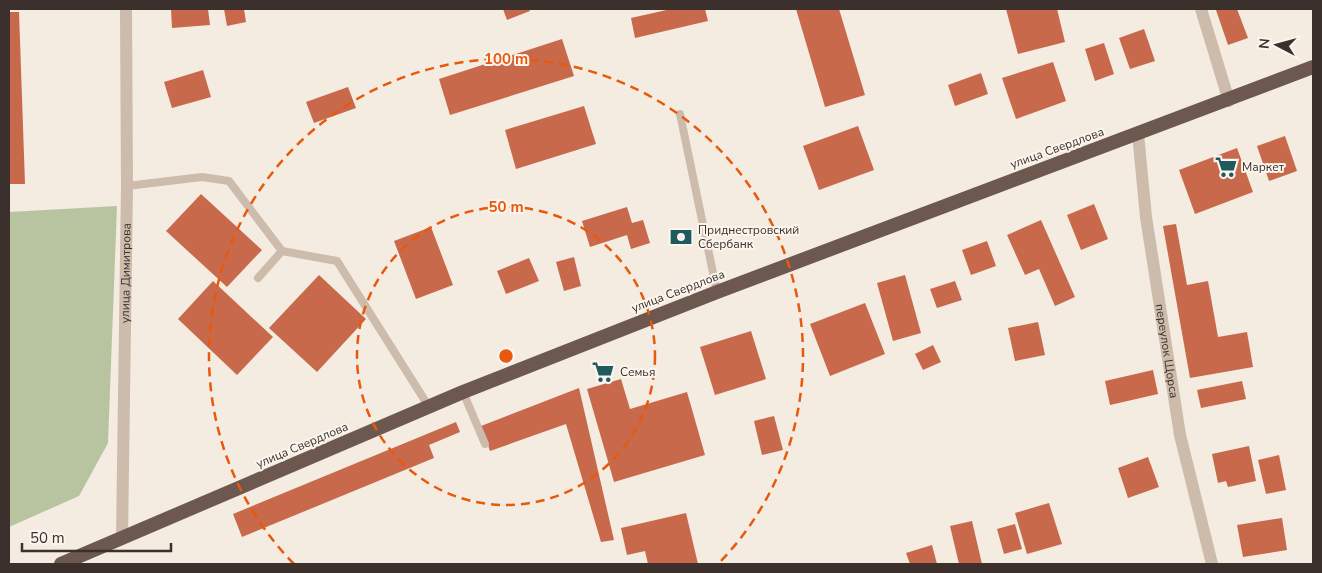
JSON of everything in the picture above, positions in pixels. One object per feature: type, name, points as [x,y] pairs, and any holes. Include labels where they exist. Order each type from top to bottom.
[{"type":"highway","name":"улица Свердлова","points":[[61,564],[463,392],[717,292],[1228,101],[1313,67]]},
{"type":"street","name":"улица Димитрова","points":[[122,538],[127,186],[126,9]]},
{"type":"street","points":[[1201,9],[1228,101]]},
{"type":"street","name":"переулок Щорса","points":[[1138,134],[1146,217],[1180,436],[1212,564]]},
{"type":"lane","points":[[680,114],[717,292]]},
{"type":"lane","points":[[127,186],[202,177],[229,181],[282,251],[336,261],[429,407]]},
{"type":"lane","points":[[258,278],[282,251]]},
{"type":"lane","points":[[463,392],[485,444]]},
{"type":"green space","points":[[117,206],[108,443],[79,496],[9,527],[9,212]]},
{"type":"building","points":[[171,9],[208,9],[210,25],[172,28]]},
{"type":"building","points":[[224,9],[244,9],[246,22],[227,26]]},
{"type":"building","points":[[503,9],[529,9],[530,11],[507,20]]},
{"type":"building","points":[[671,9],[705,9],[708,21],[635,38],[631,18]]},
{"type":"building","points":[[796,9],[839,9],[865,95],[825,107]]},
{"type":"building","points":[[1006,9],[1057,9],[1065,42],[1018,54]]},
{"type":"building","points":[[1237,9],[1248,38],[1228,45],[1216,10]]},
{"type":"building","points":[[9,12],[19,12],[25,184],[9,184]]},
{"type":"building","points":[[1144,29],[1155,61],[1130,69],[1119,38]]},
{"type":"building","points":[[562,39],[574,76],[450,115],[439,79]]},
{"type":"building","points":[[1104,43],[1114,74],[1095,81],[1085,49]]},
{"type":"building","points":[[1053,62],[1066,101],[1016,119],[1002,78]]},
{"type":"building","points":[[203,70],[211,97],[172,108],[164,82]]},
{"type":"building","points":[[981,73],[988,94],[955,106],[948,85]]},
{"type":"building","points":[[348,87],[356,108],[314,123],[306,102]]},
{"type":"building","points":[[584,106],[596,144],[516,169],[505,130]]},
{"type":"building","points":[[858,126],[874,170],[819,190],[803,146]]},
{"type":"building","points":[[1285,136],[1297,171],[1269,181],[1257,146]]},
{"type":"building","points":[[1237,148],[1253,192],[1195,214],[1179,170]]},
{"type":"building","points":[[201,194],[262,250],[227,287],[166,231]]},
{"type":"building","points":[[1094,204],[1108,239],[1081,250],[1067,215]]},
{"type":"building","points":[[627,207],[632,223],[643,220],[650,243],[631,249],[627,235],[590,247],[582,221]]},
{"type":"building","points":[[1041,220],[1075,297],[1055,306],[1039,269],[1025,275],[1007,235]]},
{"type":"building","points":[[1176,224],[1187,285],[1208,281],[1218,337],[1247,332],[1253,367],[1190,378],[1163,226]]},
{"type":"building","points":[[431,227],[453,285],[416,299],[394,241]]},
{"type":"building","points":[[987,241],[996,266],[971,275],[962,250]]},
{"type":"building","points":[[574,257],[581,286],[564,291],[556,262]]},
{"type":"building","points":[[529,258],[539,281],[506,294],[497,271]]},
{"type":"building","points":[[319,275],[366,319],[317,372],[269,328]]},
{"type":"building","points":[[905,275],[921,333],[893,341],[877,283]]},
{"type":"building","points":[[213,281],[273,337],[237,375],[178,319]]},
{"type":"building","points":[[955,281],[962,300],[937,308],[930,289]]},
{"type":"building","points":[[865,303],[885,354],[830,376],[810,324]]},
{"type":"building","points":[[1038,322],[1045,355],[1015,361],[1008,328]]},
{"type":"building","points":[[751,331],[766,379],[715,395],[700,347]]},
{"type":"building","points":[[933,345],[941,362],[923,370],[915,354]]},
{"type":"building","points":[[1153,370],[1158,394],[1110,405],[1105,381]]},
{"type":"building","points":[[621,379],[630,409],[687,392],[705,455],[614,482],[587,389]]},
{"type":"building","points":[[1242,381],[1246,399],[1201,408],[1197,390]]},
{"type":"building","points":[[579,388],[614,540],[601,542],[566,424],[490,451],[481,426]]},
{"type":"building","points":[[774,416],[783,450],[762,455],[754,421]]},
{"type":"building","points":[[456,422],[460,432],[429,445],[434,458],[242,537],[233,514]]},
{"type":"building","points":[[1249,446],[1256,481],[1228,487],[1226,481],[1218,483],[1212,454]]},
{"type":"building","points":[[1279,455],[1286,490],[1266,494],[1258,460]]},
{"type":"building","points":[[1148,457],[1159,487],[1128,498],[1118,468]]},
{"type":"building","points":[[1049,503],[1062,544],[1027,554],[1015,513]]},
{"type":"building","points":[[686,513],[698,564],[648,564],[645,551],[627,555],[621,528]]},
{"type":"building","points":[[1282,518],[1287,550],[1243,557],[1237,525]]},
{"type":"building","points":[[972,521],[982,564],[959,564],[950,526]]},
{"type":"building","points":[[1015,524],[1022,549],[1004,554],[997,529]]},
{"type":"building","points":[[932,545],[937,564],[910,564],[906,553]]},
{"type":"place","name":"Маркет","points":[[1226,167]]},
{"type":"place","name":"Приднестровский Сбербанк","points":[[681,237]]},
{"type":"place","name":"Семья","points":[[603,372]]}]
